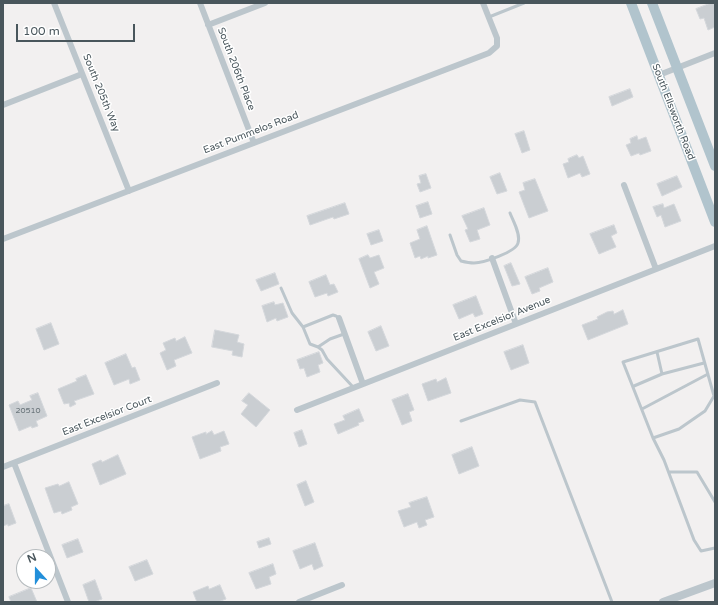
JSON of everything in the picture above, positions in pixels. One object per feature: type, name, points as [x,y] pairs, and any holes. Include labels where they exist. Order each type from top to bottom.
[{"type":"main road","name":"South Ellsworth Road","points":[[632,3],[715,222]]},
{"type":"main road","name":"South Ellsworth Road","points":[[652,3],[715,166]]},
{"type":"street","name":"South 205th Way","points":[[54,3],[129,191]]},
{"type":"street","name":"South 206th Place","points":[[200,3],[254,143]]},
{"type":"street","points":[[208,25],[265,3]]},
{"type":"street","points":[[483,3],[489,17]]},
{"type":"street","name":"East Pummelos Road","points":[[3,239],[489,53],[497,46],[497,38],[489,17]]},
{"type":"street","points":[[659,74],[715,54]]},
{"type":"street","points":[[3,105],[82,74]]},
{"type":"street","points":[[624,185],[656,269]]},
{"type":"street","name":"East Excelsior Avenue","points":[[297,410],[715,246]]},
{"type":"street","points":[[492,258],[516,324]]},
{"type":"street","points":[[339,318],[363,384]]},
{"type":"street","name":"East Excelsior Court","points":[[3,468],[218,383]]},
{"type":"street","points":[[14,463],[68,602]]},
{"type":"street","points":[[663,602],[715,582]]},
{"type":"street","points":[[299,602],[342,585]]},
{"type":"lane","points":[[489,17],[524,3]]},
{"type":"lane","points":[[450,235],[461,261],[475,263],[492,258],[514,249],[518,244],[518,234],[510,213]]},
{"type":"lane","points":[[282,288],[292,313],[303,327],[310,344],[322,350],[327,359],[354,388]]},
{"type":"lane","points":[[303,327],[333,315],[339,318]]},
{"type":"lane","points":[[318,347],[323,342],[344,334]]},
{"type":"lane","points":[[653,438],[679,429],[705,411],[714,396],[698,339],[623,362],[634,386],[653,438],[669,472],[694,540],[701,551],[715,548]]},
{"type":"lane","points":[[657,352],[662,374]]},
{"type":"lane","points":[[634,386],[662,374],[704,363]]},
{"type":"lane","points":[[642,409],[708,374]]},
{"type":"lane","points":[[461,421],[520,400],[535,402],[612,602]]},
{"type":"lane","points":[[669,472],[697,472],[715,502]]},
{"type":"building","points":[[711,3],[715,3],[715,27],[708,30],[704,18],[700,19],[696,9]]},
{"type":"building","points":[[630,89],[633,97],[612,106],[609,97]]},
{"type":"building","points":[[524,131],[530,150],[522,153],[515,134]]},
{"type":"building","points":[[637,136],[638,140],[646,137],[651,151],[640,155],[639,153],[631,156],[626,145],[631,143],[630,139]]},
{"type":"building","points":[[577,155],[579,158],[583,156],[590,174],[582,177],[580,173],[568,178],[563,164],[569,162],[568,159]]},
{"type":"building","points":[[500,173],[507,191],[497,194],[490,177]]},
{"type":"building","points":[[426,174],[431,188],[420,192],[417,184],[421,183],[419,176]]},
{"type":"building","points":[[677,176],[682,187],[662,196],[657,184]]},
{"type":"building","points":[[535,179],[548,211],[529,218],[519,192],[525,190],[523,183]]},
{"type":"building","points":[[428,202],[432,214],[420,218],[416,206]]},
{"type":"building","points":[[345,203],[349,214],[334,219],[333,217],[310,225],[307,216]]},
{"type":"building","points":[[663,204],[664,208],[674,204],[681,221],[665,227],[661,215],[657,217],[653,207]]},
{"type":"building","points":[[484,208],[490,225],[477,230],[480,239],[470,242],[465,230],[468,229],[462,216]]},
{"type":"building","points":[[614,225],[617,233],[611,236],[616,247],[599,254],[590,234]]},
{"type":"building","points":[[427,226],[437,255],[428,258],[428,256],[421,259],[420,256],[415,258],[410,243],[420,239],[417,230]]},
{"type":"building","points":[[379,230],[383,241],[371,245],[367,234]]},
{"type":"building","points":[[368,255],[370,258],[379,255],[384,268],[374,272],[379,284],[370,288],[359,259]]},
{"type":"building","points":[[511,263],[520,284],[512,286],[504,266]]},
{"type":"building","points":[[548,268],[553,282],[539,288],[540,291],[532,294],[525,277]]},
{"type":"building","points":[[275,273],[279,284],[261,291],[256,280]]},
{"type":"building","points":[[326,275],[330,285],[334,284],[338,292],[328,296],[327,293],[315,297],[309,282]]},
{"type":"building","points":[[476,296],[483,314],[475,317],[473,313],[459,319],[453,305]]},
{"type":"building","points":[[274,302],[275,305],[283,303],[288,317],[277,321],[276,318],[267,322],[262,306]]},
{"type":"building","points":[[623,310],[628,324],[588,340],[582,325],[598,319],[597,317],[607,312],[613,311],[614,314]]},
{"type":"building","points":[[51,323],[59,344],[44,350],[36,329]]},
{"type":"building","points":[[381,326],[389,346],[376,351],[368,332]]},
{"type":"building","points":[[215,330],[239,335],[237,342],[244,344],[242,357],[232,355],[233,351],[212,347]]},
{"type":"building","points":[[185,337],[192,353],[174,360],[176,366],[167,370],[160,353],[166,350],[163,343],[175,338],[176,341]]},
{"type":"building","points":[[523,345],[529,363],[511,370],[504,352]]},
{"type":"building","points":[[319,352],[323,363],[318,365],[320,372],[307,377],[304,368],[300,369],[297,360]]},
{"type":"building","points":[[126,354],[132,368],[135,367],[140,380],[130,384],[129,379],[114,385],[105,363]]},
{"type":"building","points":[[86,375],[94,394],[74,401],[76,404],[70,407],[69,403],[64,404],[58,389],[77,381],[76,379]]},
{"type":"building","points":[[446,378],[451,393],[428,401],[422,384],[436,379],[437,382]]},
{"type":"building","points":[[38,393],[47,416],[36,421],[38,426],[32,428],[31,426],[19,431],[9,405],[18,401],[20,405],[32,400],[30,396]]},
{"type":"building","points":[[249,393],[270,410],[256,427],[241,414],[248,405],[242,401]]},
{"type":"building","points":[[408,394],[414,410],[409,412],[412,421],[402,425],[392,400]]},
{"type":"building","points":[[359,409],[364,421],[358,423],[359,425],[338,434],[334,424],[345,420],[343,416]]},
{"type":"building","points":[[302,430],[307,444],[299,447],[294,433]]},
{"type":"building","points":[[212,431],[214,435],[224,431],[229,444],[220,447],[221,451],[200,459],[192,437]]},
{"type":"building","points":[[472,447],[479,466],[459,474],[452,455]]},
{"type":"building","points":[[118,455],[126,474],[100,485],[92,464],[101,460],[102,462]]},
{"type":"building","points":[[306,481],[314,502],[305,506],[297,485]]},
{"type":"building","points":[[69,482],[78,504],[71,507],[72,510],[62,514],[61,511],[54,513],[45,488],[58,484],[59,486]]},
{"type":"building","points":[[427,497],[434,517],[425,520],[427,525],[419,528],[417,522],[404,527],[398,511],[411,507],[409,503]]},
{"type":"building","points":[[9,504],[16,523],[3,526],[3,506]]},
{"type":"building","points":[[269,538],[271,544],[259,548],[257,542]]},
{"type":"building","points":[[78,539],[83,552],[67,558],[62,545]]},
{"type":"building","points":[[315,543],[323,566],[314,570],[312,564],[300,569],[293,551]]},
{"type":"building","points":[[147,560],[153,574],[135,581],[129,567]]},
{"type":"building","points":[[273,564],[276,574],[269,577],[271,584],[256,589],[249,573]]},
{"type":"building","points":[[95,580],[102,599],[89,602],[83,585]]},
{"type":"building","points":[[220,585],[226,599],[218,602],[197,602],[193,592],[208,586],[209,589]]},
{"type":"building","points":[[31,589],[37,602],[11,602],[9,597]]}]
